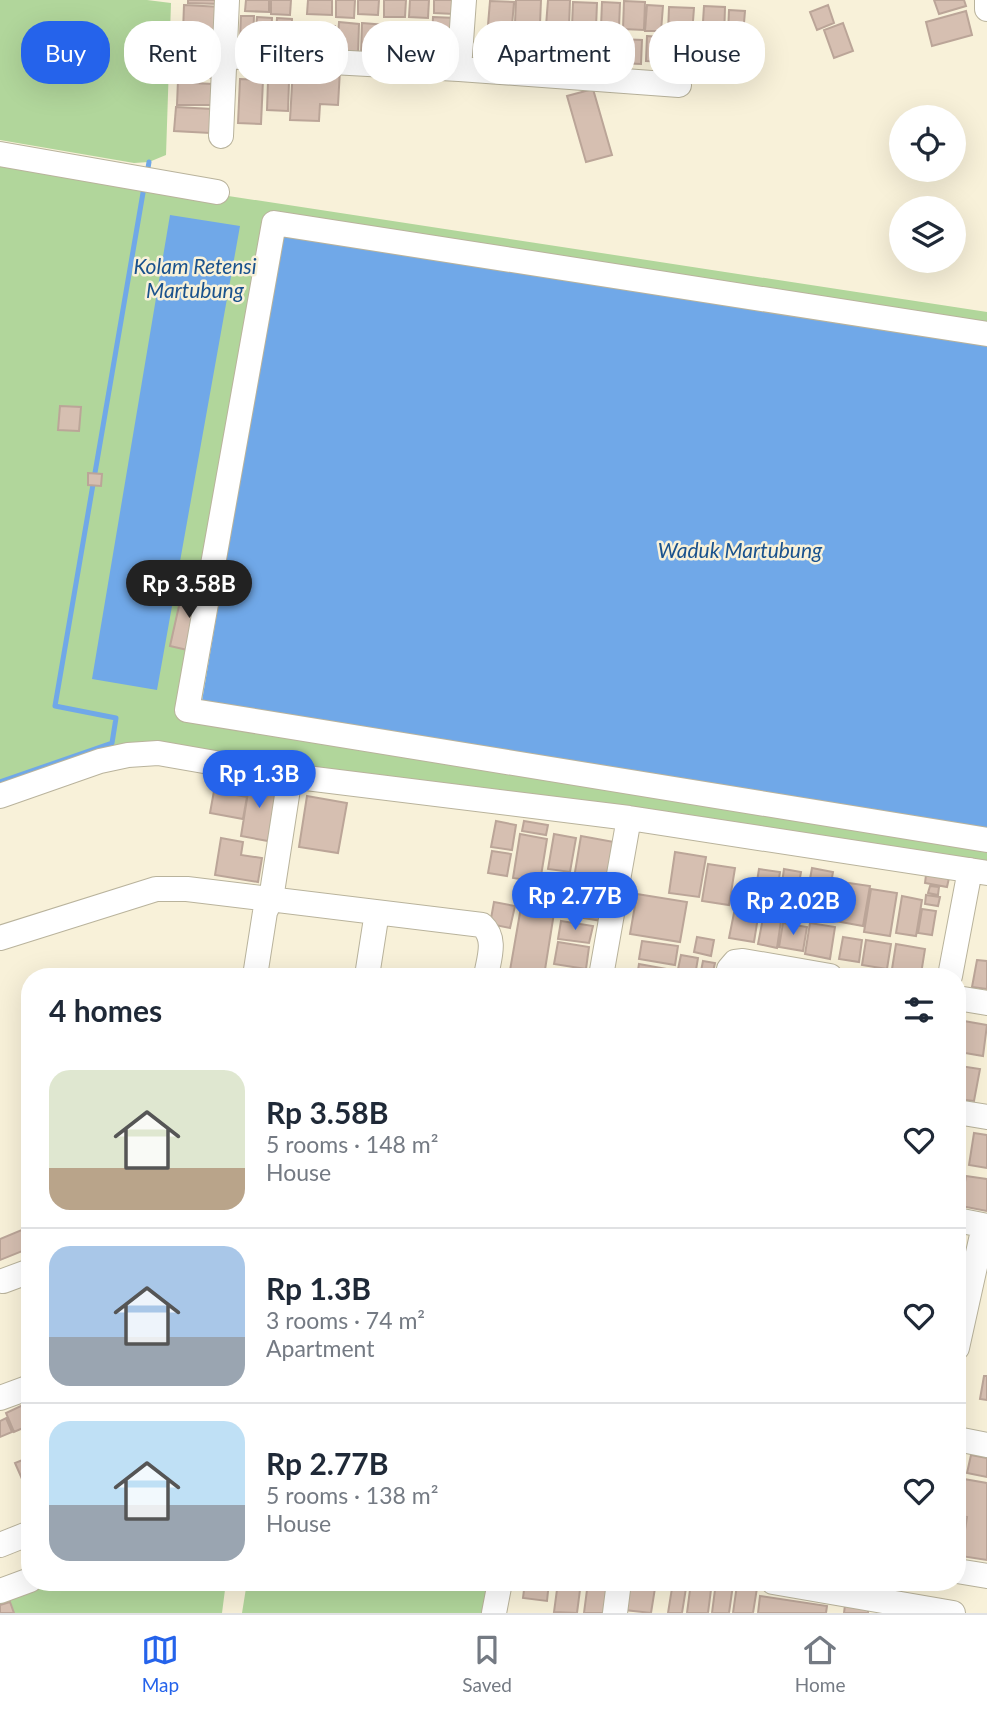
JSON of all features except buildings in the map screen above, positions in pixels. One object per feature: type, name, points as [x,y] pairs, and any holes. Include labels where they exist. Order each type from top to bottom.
[{"type":"street","points":[[221,136],[227,0]]},
{"type":"street","points":[[464,0],[459,69],[680,85]]},
{"type":"street","points":[[987,0],[987,9]]},
{"type":"street","points":[[223,56],[362,64]]},
{"type":"street","points":[[0,154],[217,192]]},
{"type":"street","points":[[987,334],[274,223],[187,710],[987,840]]},
{"type":"street","points":[[0,796],[100,761],[128,755],[158,753],[290,776],[629,818],[978,871],[952,968]]},
{"type":"street","points":[[257,968],[290,776]]},
{"type":"street","points":[[602,968],[629,818]]},
{"type":"street","points":[[0,939],[156,889],[187,889],[482,925],[489,931],[492,942],[487,968]]},
{"type":"street","points":[[368,968],[377,912]]},
{"type":"street","points":[[730,968],[735,962],[743,961],[784,968]]},
{"type":"street","points":[[966,1000],[987,1003]]},
{"type":"street","points":[[966,1114],[987,1117]]},
{"type":"street","points":[[966,1222],[985,1226],[966,1309]]},
{"type":"street","points":[[3,1281],[21,1274]]},
{"type":"street","points":[[0,1398],[21,1390]]},
{"type":"street","points":[[966,1441],[987,1445]]},
{"type":"street","points":[[0,1545],[21,1537]]},
{"type":"street","points":[[966,1573],[987,1577]]},
{"type":"street","points":[[0,1591],[21,1583]]},
{"type":"street","points":[[494,1613],[498,1591]]},
{"type":"street","points":[[614,1613],[618,1591]]},
{"type":"street","points":[[815,1591],[953,1613]]},
{"type":"green space","points":[[0,0],[147,0],[171,3],[170,21],[124,21],[124,84],[168,84],[166,155],[149,162],[134,163],[0,140]]},
{"type":"green space","points":[[0,161],[987,312],[987,342],[283,233],[202,700],[987,835],[987,874],[186,753],[0,789]]},
{"type":"green space","points":[[21,1588],[21,1591],[225,1591],[222,1613],[0,1613],[0,1596]]},
{"type":"green space","points":[[246,1591],[491,1591],[487,1613],[242,1613]]},
{"type":"water","name":"Kolam Retensi Martubung","points":[[170,215],[240,226],[157,690],[92,679]]},
{"type":"water","name":"Waduk Martubung","points":[[282,232],[987,344],[987,835],[202,701]]},
{"type":"waterway","points":[[147,174],[149,162]]},
{"type":"waterway","points":[[0,782],[112,743],[116,718],[55,706],[144,187]]}]
